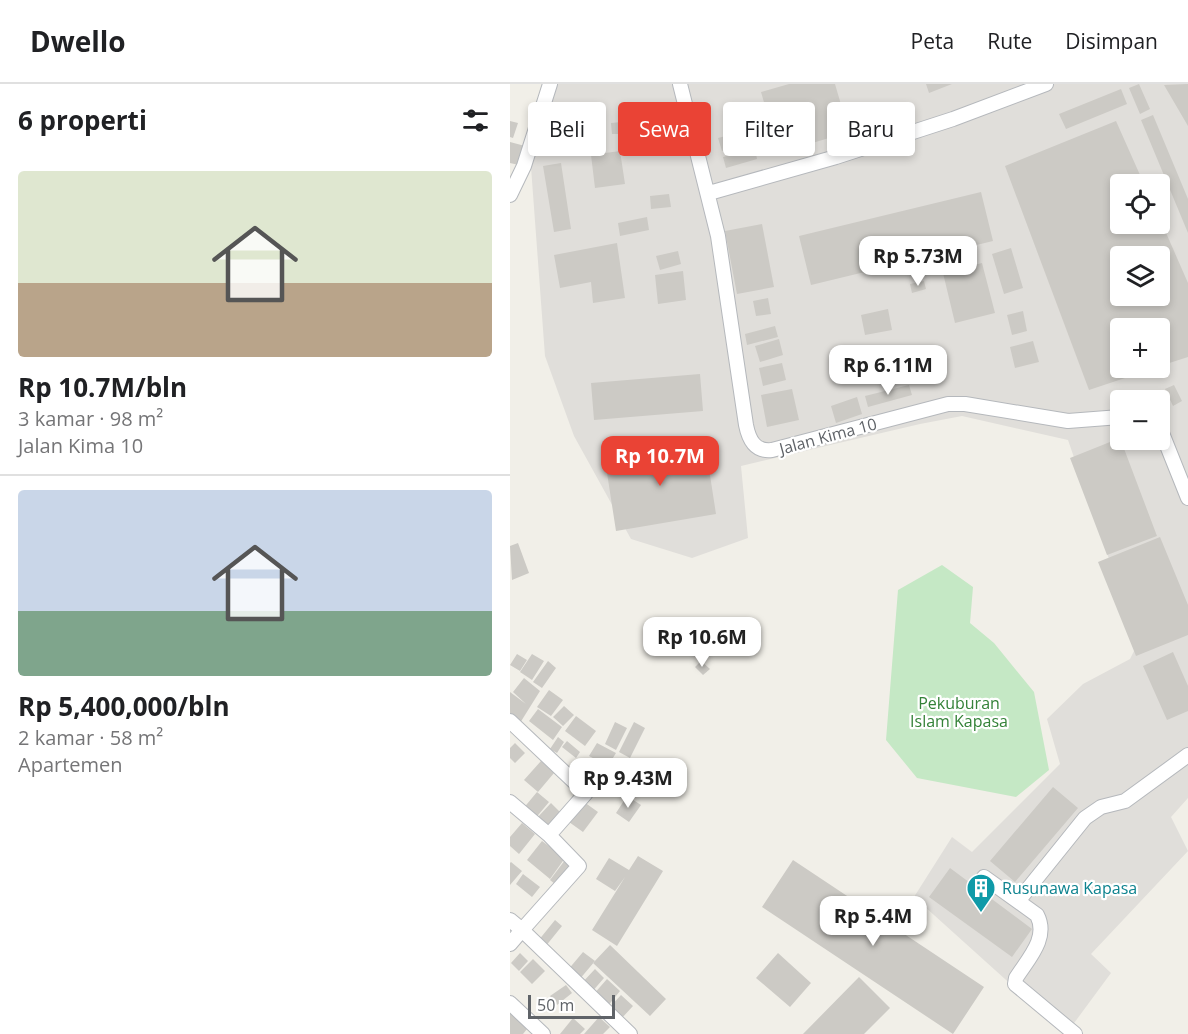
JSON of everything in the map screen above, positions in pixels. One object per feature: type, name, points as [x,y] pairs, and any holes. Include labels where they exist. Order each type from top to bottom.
[{"type":"street","points":[[510,195],[524,166],[550,84]]},
{"type":"street","name":"Jalan Kima 10","points":[[680,84],[709,194],[748,438],[759,448],[772,450],[948,404],[965,404],[1068,421],[1110,418]]},
{"type":"street","points":[[709,194],[953,119],[1046,84]]},
{"type":"street","points":[[1169,450],[1188,498]]},
{"type":"street","points":[[512,727],[586,793],[549,835]]},
{"type":"street","points":[[1019,900],[1085,818],[1101,807],[1125,801],[1188,755]]},
{"type":"street","points":[[510,802],[577,861],[579,868],[510,944]]},
{"type":"street","points":[[984,877],[1019,900],[1037,915],[1042,924],[1041,936],[1016,978],[1015,984],[1075,1034]]},
{"type":"street","points":[[510,920],[630,1034]]},
{"type":"street","points":[[510,1004],[543,1034]]},
{"type":"shaded area","points":[[557,84],[1188,84],[1188,798],[1171,817],[1188,851],[1091,954],[1111,973],[1066,1034],[914,897],[952,837],[972,852],[1060,764],[1047,719],[1083,684],[1130,659],[1138,643],[1068,440],[962,416],[741,466],[748,538],[692,558],[631,539],[574,436],[545,356],[531,167],[534,156],[606,156],[606,102],[551,102]]},
{"type":"green space","name":"Pekuburan Islam Kapasa","points":[[942,565],[973,587],[970,623],[994,643],[1034,692],[1049,770],[1016,797],[917,778],[886,740],[898,590]]},
{"type":"building","points":[[789,84],[835,84],[840,102],[827,102],[827,139],[815,142],[815,102],[764,102],[761,92]]},
{"type":"building","points":[[926,84],[952,84],[929,93]]},
{"type":"building","points":[[1139,84],[1150,109],[1140,114],[1129,88]]},
{"type":"building","points":[[1188,84],[1188,126],[1164,85]]},
{"type":"building","points":[[1121,89],[1127,104],[1066,129],[1059,114]]},
{"type":"building","points":[[1153,115],[1188,199],[1188,233],[1170,190],[1170,174],[1163,174],[1141,120]]},
{"type":"building","points":[[510,121],[518,123],[513,138],[510,137]]},
{"type":"building","points":[[1116,121],[1140,174],[1110,174],[1110,234],[1167,234],[1188,283],[1188,357],[1170,363],[1170,318],[1110,318],[1110,378],[1125,378],[1089,390],[1005,166]]},
{"type":"building","points":[[618,122],[618,134],[612,134],[611,123]]},
{"type":"building","points":[[723,137],[723,151],[722,151],[718,138]]},
{"type":"building","points":[[510,142],[525,146],[519,165],[510,163]]},
{"type":"building","points":[[618,151],[625,184],[595,188],[591,156],[606,156],[606,153]]},
{"type":"building","points":[[756,156],[757,159],[726,168],[723,157]]},
{"type":"building","points":[[561,163],[571,229],[554,232],[543,166]]},
{"type":"building","points":[[981,192],[993,241],[811,285],[799,236]]},
{"type":"building","points":[[669,194],[671,207],[651,209],[650,196]]},
{"type":"building","points":[[647,217],[649,230],[620,236],[618,223]]},
{"type":"building","points":[[762,224],[774,287],[737,294],[725,231]]},
{"type":"building","points":[[617,243],[625,298],[593,303],[591,282],[560,288],[554,255]]},
{"type":"building","points":[[1011,248],[1023,288],[1004,294],[992,254]]},
{"type":"building","points":[[678,251],[681,264],[660,270],[656,256]]},
{"type":"building","points":[[982,263],[995,313],[955,323],[943,273]]},
{"type":"building","points":[[683,271],[686,300],[658,304],[655,275]]},
{"type":"building","points":[[924,281],[926,289],[912,293],[910,284]]},
{"type":"building","points":[[768,298],[771,314],[756,316],[753,301]]},
{"type":"building","points":[[888,309],[892,330],[865,335],[861,315]]},
{"type":"building","points":[[1023,311],[1027,331],[1012,335],[1007,315]]},
{"type":"building","points":[[775,326],[778,337],[747,345],[745,334]]},
{"type":"building","points":[[779,339],[783,355],[760,362],[755,346]]},
{"type":"building","points":[[1033,341],[1039,362],[1015,368],[1010,347]]},
{"type":"building","points":[[782,363],[786,380],[763,386],[759,368]]},
{"type":"building","points":[[700,374],[703,411],[594,420],[591,383]]},
{"type":"building","points":[[909,385],[912,395],[868,407],[865,396]]},
{"type":"building","points":[[1174,385],[1182,401],[1173,406],[1170,390],[1165,389]]},
{"type":"building","points":[[792,389],[799,420],[767,427],[761,395]]},
{"type":"building","points":[[857,397],[862,414],[836,423],[831,406]]},
{"type":"building","points":[[1110,442],[1110,450],[1125,450],[1157,536],[1107,555],[1070,458]]},
{"type":"building","points":[[705,443],[716,514],[616,531],[605,460]]},
{"type":"building","points":[[1160,537],[1188,605],[1188,635],[1136,656],[1098,562]]},
{"type":"building","points":[[518,543],[529,573],[512,580],[510,546]]},
{"type":"building","points":[[1173,652],[1188,686],[1188,711],[1167,720],[1143,666]]},
{"type":"building","points":[[517,654],[527,660],[520,671],[510,665]]},
{"type":"building","points":[[532,654],[544,661],[532,680],[520,672]]},
{"type":"building","points":[[548,661],[556,668],[542,688],[533,682]]},
{"type":"building","points":[[701,661],[710,669],[703,675],[695,667]]},
{"type":"building","points":[[524,678],[540,691],[520,723],[510,716],[510,692],[526,704],[513,692]]},
{"type":"building","points":[[549,690],[563,700],[551,716],[537,707]]},
{"type":"building","points":[[564,706],[574,715],[563,726],[553,717]]},
{"type":"building","points":[[538,709],[562,727],[553,740],[529,721]]},
{"type":"building","points":[[576,716],[596,731],[585,746],[565,731]]},
{"type":"building","points":[[615,722],[627,728],[616,750],[605,744]]},
{"type":"building","points":[[634,722],[645,728],[630,758],[619,752]]},
{"type":"building","points":[[558,737],[564,742],[557,753],[550,749]]},
{"type":"building","points":[[567,741],[580,752],[576,758],[562,747]]},
{"type":"building","points":[[515,743],[525,753],[515,763],[510,758],[510,748]]},
{"type":"building","points":[[597,743],[616,753],[608,766],[589,756]]},
{"type":"building","points":[[588,759],[601,768],[588,785],[576,776]]},
{"type":"building","points":[[541,761],[554,773],[538,792],[524,780]]},
{"type":"building","points":[[633,763],[652,766],[647,795],[628,792]]},
{"type":"building","name":"Rusunawa Kapasa","points":[[1053,787],[1078,808],[1015,882],[990,861]]},
{"type":"building","points":[[537,792],[549,802],[534,820],[522,810]]},
{"type":"building","points":[[627,796],[641,805],[629,822],[616,813]]},
{"type":"building","points":[[584,802],[598,812],[583,832],[569,822]]},
{"type":"building","points":[[551,803],[562,814],[548,830],[536,819]]},
{"type":"building","points":[[522,823],[535,834],[519,854],[510,846],[510,837]]},
{"type":"building","points":[[542,841],[565,858],[550,879],[527,860]]},
{"type":"building","points":[[638,856],[663,871],[617,946],[592,930],[625,877],[615,891],[596,879],[609,858],[629,870]]},
{"type":"building","points":[[565,860],[575,868],[560,888],[550,880]]},
{"type":"building","points":[[793,860],[984,987],[953,1034],[762,907]]},
{"type":"building","points":[[510,863],[522,871],[510,885]]},
{"type":"building","name":"Rusunawa Kapasa","points":[[950,868],[1032,929],[1012,957],[929,897]]},
{"type":"building","points":[[523,874],[540,887],[532,897],[516,884]]},
{"type":"building","points":[[555,920],[562,926],[545,947],[538,941]]},
{"type":"building","points":[[610,945],[666,999],[650,1016],[593,963]]},
{"type":"building","points":[[583,952],[595,961],[579,980],[567,971]]},
{"type":"building","points":[[520,953],[528,961],[519,971],[511,963]]},
{"type":"building","points":[[778,953],[811,983],[790,1007],[756,978]]},
{"type":"building","points":[[533,959],[545,971],[532,984],[520,972]]},
{"type":"building","points":[[595,969],[604,978],[591,993],[581,984]]},
{"type":"building","points":[[859,977],[890,1008],[864,1034],[803,1034]]},
{"type":"building","points":[[607,979],[620,991],[607,1007],[593,995]]},
{"type":"building","points":[[566,985],[572,993],[557,1005],[550,996]]},
{"type":"building","points":[[621,995],[633,1006],[621,1019],[609,1008]]},
{"type":"building","points":[[510,1008],[531,1024],[523,1034],[510,1034]]},
{"type":"building","points":[[599,1017],[610,1027],[603,1034],[584,1034]]},
{"type":"building","points":[[573,1018],[585,1029],[580,1034],[560,1034]]},
{"type":"place","name":"Rusunawa Kapasa","points":[[981,914]]}]
